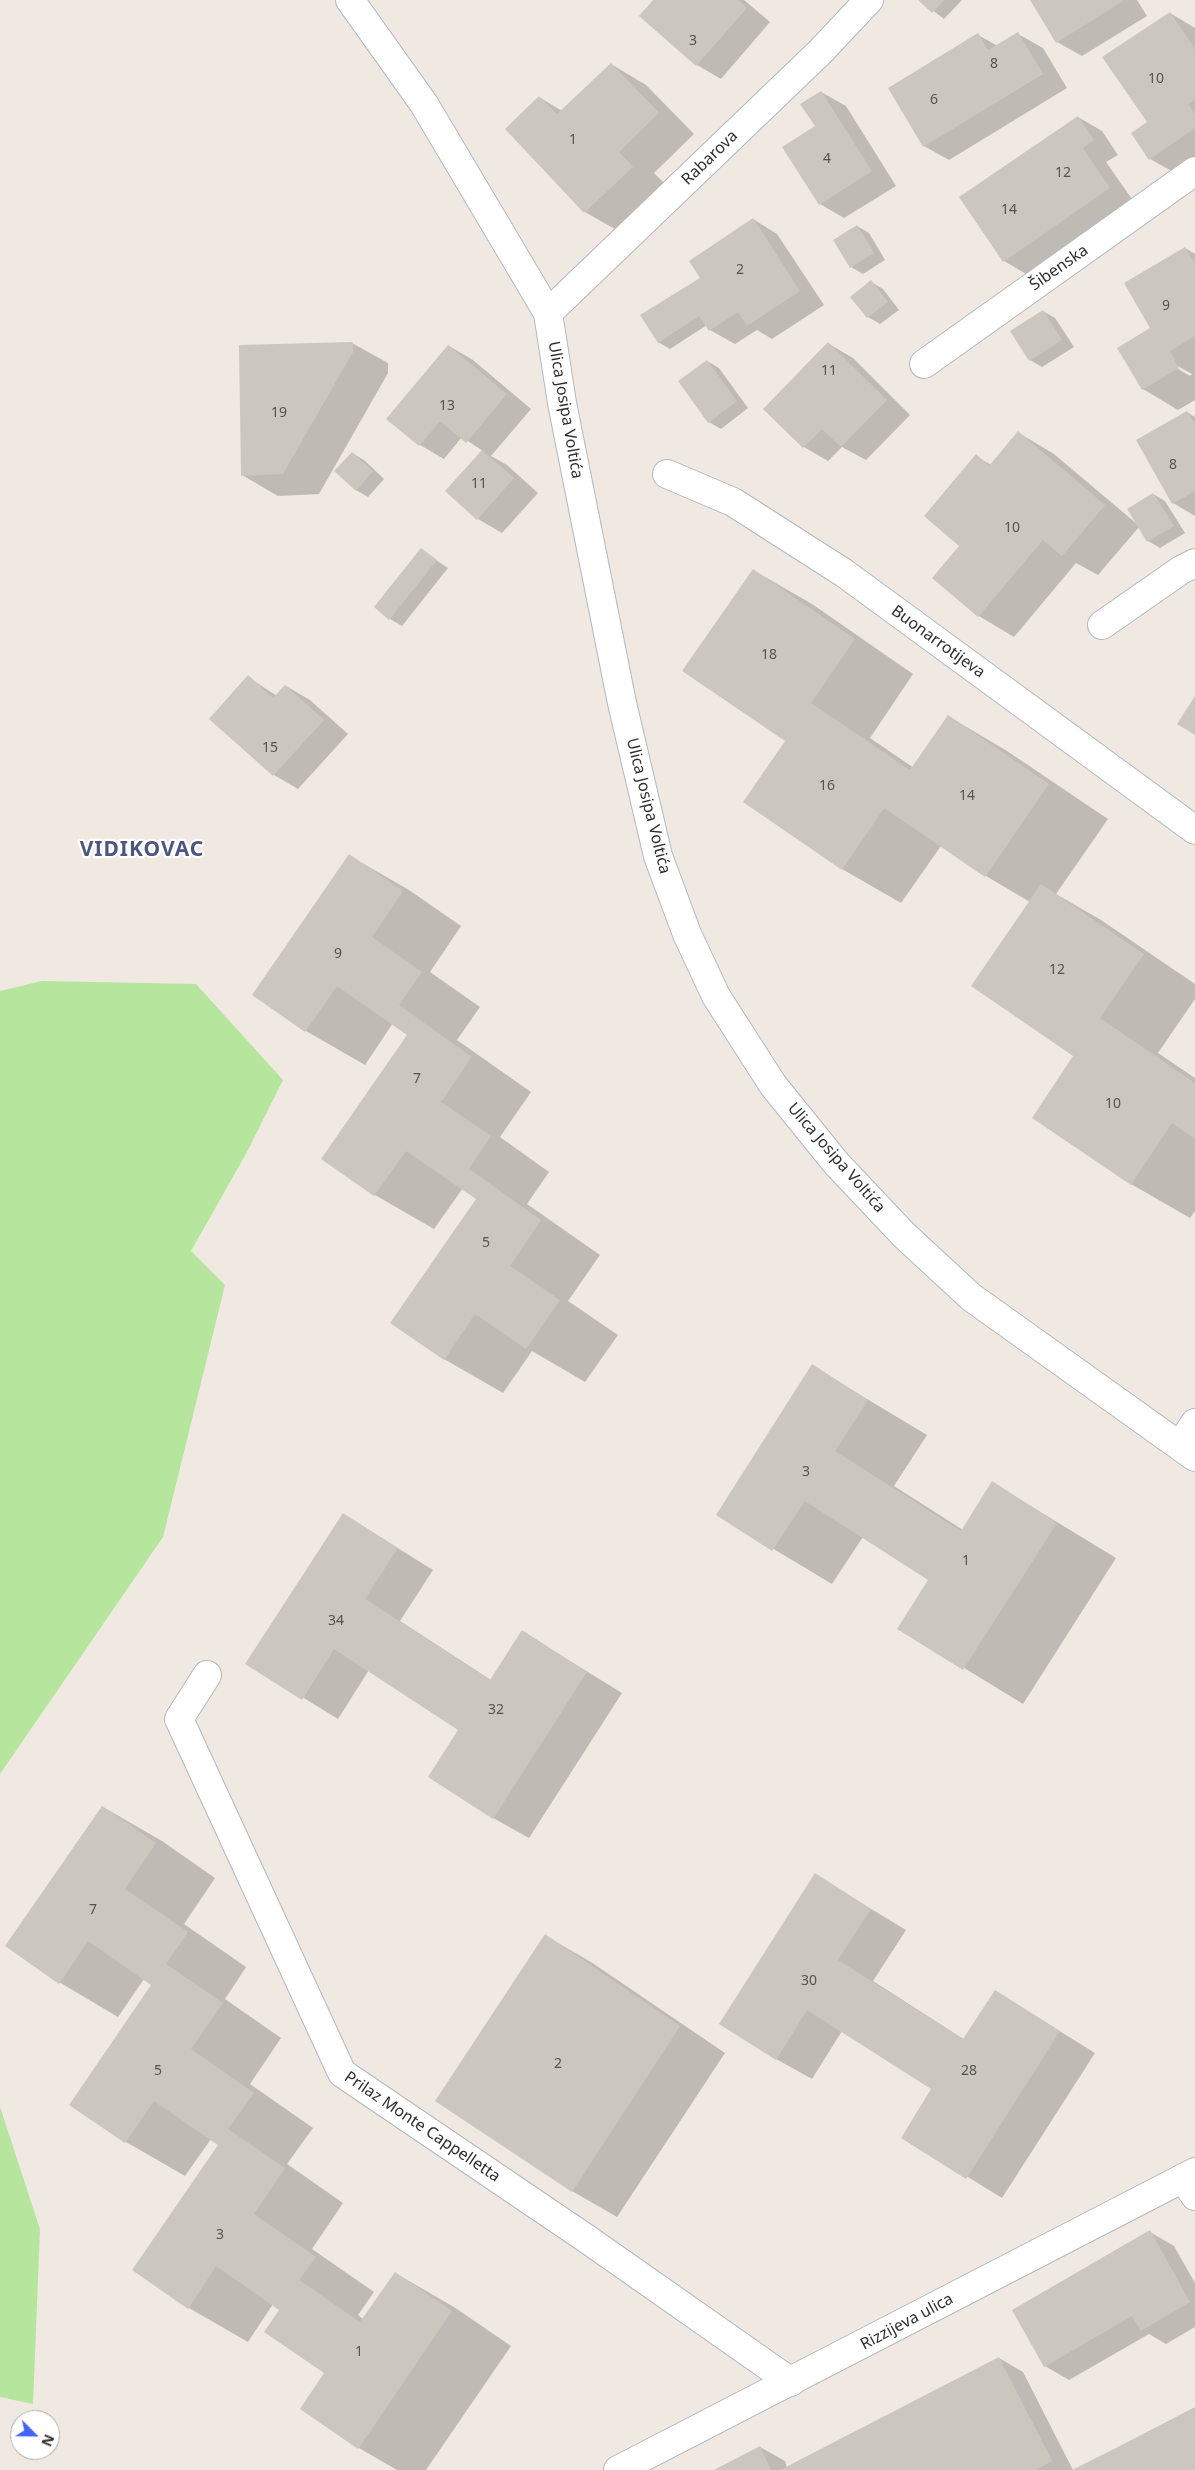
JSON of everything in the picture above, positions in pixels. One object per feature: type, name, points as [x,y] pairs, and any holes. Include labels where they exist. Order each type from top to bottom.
[{"type":"street","name":"Ulica Josipa Voltića","points":[[350,0],[424,104],[548,313],[562,403],[620,693],[658,856],[687,934],[716,996],[773,1085],[836,1163],[904,1235],[971,1297],[1188,1451]]},
{"type":"street","name":"Rabarova","points":[[548,313],[820,52],[869,0]]},
{"type":"street","name":"Šibenska","points":[[924,364],[1195,171]]},
{"type":"street","name":"Buonarrotijeva","points":[[667,474],[733,502],[844,574],[1195,830]]},
{"type":"street","points":[[1102,625],[1195,562]]},
{"type":"street","points":[[1188,1451],[1195,1423]]},
{"type":"street","name":"Prilaz Monte Cappelletta","points":[[207,1675],[179,1719],[342,2073],[587,2239],[791,2382]]},
{"type":"street","name":"Rizzijeva ulica","points":[[618,2470],[1191,2182]]},
{"type":"green space","points":[[42,981],[196,984],[283,1080],[247,1152],[191,1251],[225,1285],[163,1537],[0,1774],[0,991]]},
{"type":"green space","points":[[0,2107],[40,2229],[33,2404],[0,2397]]},
{"type":"building","points":[[653,0],[738,0],[747,8],[696,66],[639,16]]},
{"type":"building","points":[[918,0],[944,0],[932,13]]},
{"type":"building","points":[[1030,0],[1122,0],[1123,1],[1056,43]]},
{"type":"building","points":[[1170,12],[1195,49],[1195,100],[1188,104],[1195,114],[1195,128],[1149,160],[1131,133],[1147,122],[1102,57]]},
{"type":"building","points":[[1018,32],[1043,74],[923,147],[888,88],[978,33],[988,50]]},
{"type":"building","points":[[611,63],[659,113],[619,152],[633,167],[584,213],[505,129],[539,96],[557,114]]},
{"type":"building","points":[[821,91],[872,171],[819,205],[782,147],[815,126],[800,104]]},
{"type":"building","points":[[1078,116],[1094,140],[1083,148],[1110,188],[1003,262],[959,197]]},
{"type":"building","points":[[753,218],[800,291],[747,326],[738,312],[709,331],[699,316],[658,343],[640,315],[700,278],[689,261]]},
{"type":"building","points":[[857,225],[874,253],[850,268],[833,240]]},
{"type":"building","points":[[1185,247],[1195,264],[1195,336],[1170,351],[1179,368],[1142,390],[1117,348],[1150,328],[1124,283]]},
{"type":"building","points":[[871,280],[888,302],[867,318],[850,297]]},
{"type":"building","points":[[1043,310],[1062,340],[1029,361],[1010,331]]},
{"type":"building","points":[[353,342],[353,352],[283,474],[241,476],[239,345]]},
{"type":"building","points":[[828,342],[887,400],[841,447],[822,429],[803,448],[763,409]]},
{"type":"building","points":[[448,345],[507,394],[466,443],[440,421],[419,446],[386,419]]},
{"type":"building","points":[[707,360],[737,401],[708,423],[678,381]]},
{"type":"building","points":[[1187,411],[1195,424],[1195,491],[1172,504],[1136,440]]},
{"type":"building","points":[[1018,431],[1105,505],[1062,556],[1043,540],[978,617],[932,578],[959,546],[924,516],[976,454],[989,466]]},
{"type":"building","points":[[482,450],[514,478],[477,520],[445,491]]},
{"type":"building","points":[[352,452],[373,471],[356,491],[334,471]]},
{"type":"building","points":[[1153,493],[1174,526],[1147,542],[1127,509]]},
{"type":"building","points":[[421,548],[437,560],[389,620],[374,607]]},
{"type":"building","points":[[753,569],[855,639],[811,703],[910,770],[948,715],[1049,784],[985,877],[884,808],[842,870],[743,802],[785,741],[682,671]]},
{"type":"building","points":[[248,675],[273,698],[285,685],[324,720],[273,776],[209,719]]},
{"type":"building","points":[[1195,696],[1195,735],[1177,724]]},
{"type":"building","points":[[349,854],[403,891],[372,937],[422,972],[399,1005],[472,1057],[441,1102],[491,1136],[469,1169],[541,1220],[510,1266],[560,1300],[526,1349],[475,1314],[444,1360],[390,1323],[476,1199],[406,1151],[374,1196],[321,1159],[407,1035],[337,986],[305,1032],[252,995]]},
{"type":"building","points":[[1041,884],[1144,954],[1100,1018],[1195,1083],[1195,1139],[1172,1123],[1131,1185],[1032,1118],[1073,1056],[971,986]]},
{"type":"building","points":[[812,1364],[868,1400],[835,1451],[961,1531],[992,1481],[1057,1523],[963,1670],[897,1629],[928,1580],[805,1501],[772,1551],[716,1515]]},
{"type":"building","points":[[343,1513],[398,1548],[365,1599],[490,1680],[522,1630],[587,1672],[493,1819],[428,1777],[458,1730],[334,1649],[302,1700],[245,1664]]},
{"type":"building","points":[[102,1806],[156,1843],[125,1889],[188,1932],[166,1964],[223,2003],[191,2049],[254,2093],[228,2129],[285,2168],[254,2214],[316,2257],[299,2280],[360,2322],[395,2272],[452,2311],[358,2449],[300,2409],[324,2373],[264,2332],[279,2310],[216,2266],[188,2309],[132,2270],[218,2145],[154,2101],[125,2143],[69,2105],[151,1985],[88,1941],[59,1984],[5,1946]]},
{"type":"building","points":[[815,1873],[871,1909],[838,1960],[963,2039],[995,1990],[1060,2031],[966,2179],[901,2138],[931,2089],[807,2010],[776,2060],[719,2024]]},
{"type":"building","points":[[545,1934],[680,2026],[572,2192],[435,2101]]},
{"type":"building","points":[[1150,2230],[1190,2302],[1141,2331],[1132,2316],[1044,2367],[1012,2310]]},
{"type":"building","points":[[999,2357],[1052,2461],[1035,2470],[780,2470]]},
{"type":"building","points":[[1195,2407],[1195,2470],[1072,2470],[1116,2448]]},
{"type":"building","points":[[760,2446],[771,2470],[714,2470]]},
{"type":"district","name":"VIDIKOVAC","points":[[142,850]]}]
